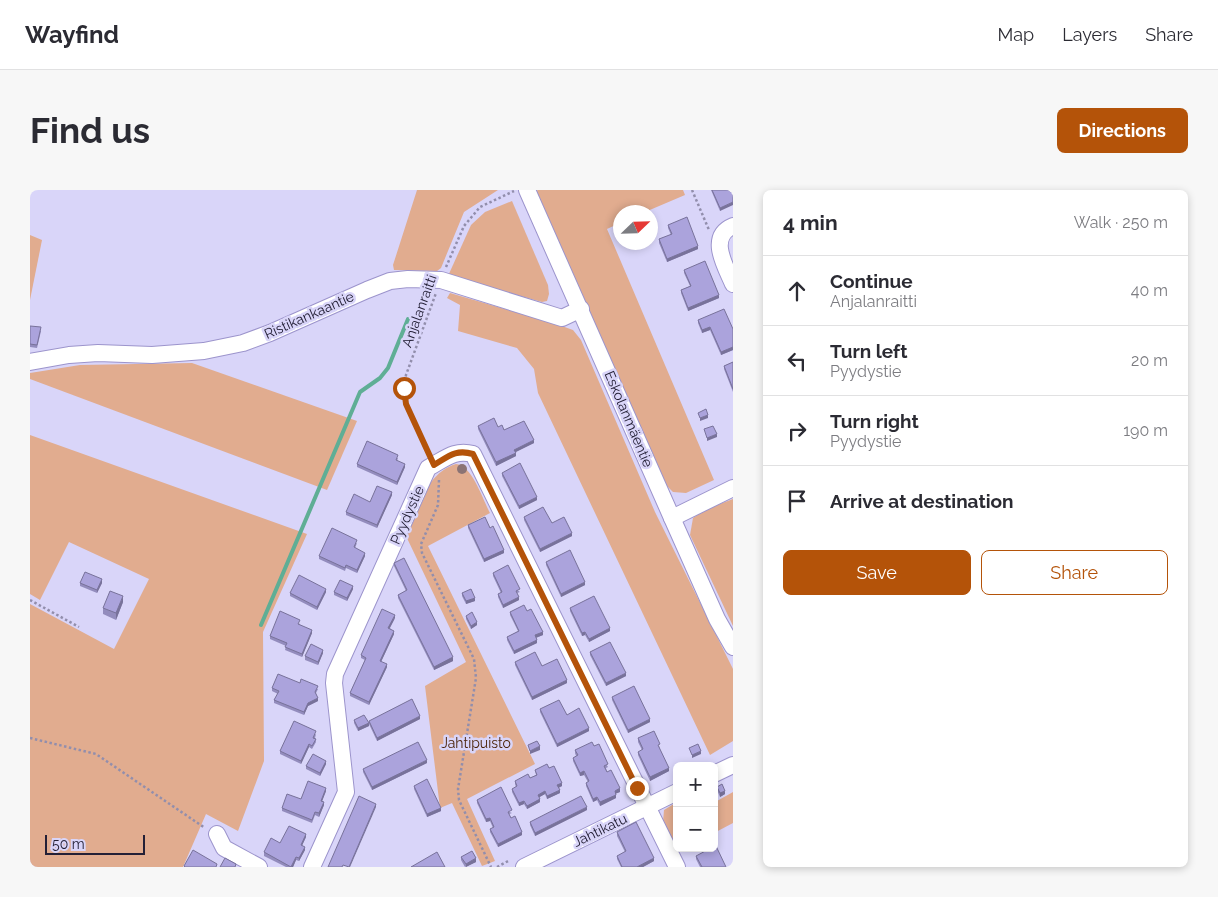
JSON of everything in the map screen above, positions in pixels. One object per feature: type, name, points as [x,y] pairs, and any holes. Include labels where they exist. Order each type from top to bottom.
[{"type":"street","name":"Eskolanmäentie","points":[[527,190],[717,619],[733,648]]},
{"type":"street","points":[[733,226],[727,229],[720,238],[718,249],[733,284]]},
{"type":"street","name":"Ristikankaantie","points":[[30,362],[69,355],[152,355],[204,351],[244,343],[390,281],[408,279],[441,280],[562,318],[581,310]]},
{"type":"street","name":"Pyydystie","points":[[312,867],[346,792],[334,682],[335,674],[428,468],[457,452],[464,451],[473,454],[647,807]]},
{"type":"street","points":[[672,518],[733,488]]},
{"type":"street","points":[[718,772],[733,765]]},
{"type":"street","name":"Jahtikatu","points":[[524,867],[673,794]]},
{"type":"street","points":[[647,807],[677,867]]},
{"type":"street","points":[[217,834],[224,848],[259,867]]},
{"type":"path","name":"Anjalanraitti","points":[[491,867],[459,800],[458,789],[476,678],[474,660],[422,553],[422,544],[438,505],[439,475],[406,404],[404,388],[406,375],[441,280],[464,226],[480,207],[516,190]]},
{"type":"path","points":[[692,190],[710,231],[720,238]]},
{"type":"path","points":[[30,600],[79,627]]},
{"type":"path","points":[[30,738],[96,754],[194,822],[217,834]]},
{"type":"green space","points":[[417,190],[498,190],[464,212],[441,268],[437,271],[394,270],[393,265]]},
{"type":"green space","points":[[683,190],[685,195],[658,206],[613,205],[613,226],[607,229],[613,243],[613,250],[616,250],[714,480],[686,493],[673,492],[661,480],[536,191]]},
{"type":"green space","points":[[512,201],[548,285],[549,294],[547,301],[542,302],[448,276],[471,225],[485,212]]},
{"type":"green space","points":[[30,235],[42,240],[30,300]]},
{"type":"green space","points":[[450,293],[573,330],[581,340],[655,512],[733,669],[733,741],[710,755],[538,393],[534,369],[517,348],[458,331],[460,305],[447,298]]},
{"type":"green space","points":[[192,363],[357,421],[327,490],[30,379],[30,373],[80,365]]},
{"type":"green space","points":[[30,435],[307,534],[263,632],[264,761],[238,831],[206,814],[183,867],[30,867],[30,604],[114,649],[149,579],[69,542],[40,600],[30,594]]},
{"type":"green space","name":"Jahtipuisto","points":[[456,464],[467,470],[472,477],[490,513],[428,546],[535,764],[467,799],[495,861],[482,866],[452,803],[440,808],[425,686],[466,662],[406,536],[419,504],[430,484],[437,475]]},
{"type":"green space","points":[[733,499],[733,626],[690,535],[693,518],[704,510]]},
{"type":"green space","points":[[733,792],[733,823],[718,831],[718,807],[718,800]]},
{"type":"green space","points":[[673,804],[673,843],[663,822],[664,810]]},
{"type":"building","points":[[712,190],[733,190],[733,202],[720,208]]},
{"type":"building","points":[[687,217],[698,246],[667,259],[659,239],[672,234],[668,225]]},
{"type":"building","points":[[705,261],[719,295],[688,308],[681,290],[691,286],[684,270]]},
{"type":"building","points":[[724,309],[733,329],[733,347],[721,352],[710,327],[702,330],[698,320]]},
{"type":"building","points":[[30,326],[41,327],[37,345],[30,344]]},
{"type":"building","points":[[733,362],[733,389],[724,366]]},
{"type":"building","points":[[706,409],[708,415],[700,418],[698,413]]},
{"type":"building","points":[[494,418],[498,427],[502,425],[504,430],[524,421],[534,440],[514,450],[516,453],[496,462],[478,426]]},
{"type":"building","points":[[713,426],[717,434],[707,438],[704,429]]},
{"type":"building","points":[[367,441],[398,455],[396,460],[405,464],[397,482],[357,464]]},
{"type":"building","points":[[520,463],[537,497],[519,506],[502,473]]},
{"type":"building","points":[[377,486],[392,492],[377,525],[346,512],[354,494],[370,502]]},
{"type":"building","points":[[543,507],[552,523],[564,517],[572,533],[540,549],[524,517]]},
{"type":"building","points":[[485,517],[490,528],[493,526],[504,550],[484,559],[468,525]]},
{"type":"building","points":[[332,528],[357,540],[354,547],[365,553],[357,570],[346,565],[345,568],[319,556]]},
{"type":"building","points":[[570,550],[585,582],[561,594],[546,562]]},
{"type":"building","points":[[404,558],[453,657],[434,667],[398,595],[407,590],[394,563]]},
{"type":"building","points":[[508,565],[520,589],[516,591],[519,597],[503,605],[498,594],[502,592],[493,573]]},
{"type":"building","points":[[85,572],[102,579],[97,590],[80,583]]},
{"type":"building","points":[[299,575],[326,589],[317,607],[290,593]]},
{"type":"building","points":[[340,580],[353,586],[347,598],[334,592]]},
{"type":"building","points":[[471,589],[475,598],[466,601],[462,593]]},
{"type":"building","points":[[110,591],[123,596],[116,613],[103,608]]},
{"type":"building","points":[[594,596],[610,628],[589,639],[585,632],[582,633],[570,608]]},
{"type":"building","points":[[524,605],[527,611],[531,609],[543,632],[535,635],[537,640],[514,651],[507,637],[519,631],[510,612]]},
{"type":"building","points":[[382,609],[395,615],[388,628],[394,631],[380,661],[387,664],[369,702],[350,693],[366,658],[361,655]]},
{"type":"building","points":[[280,611],[300,620],[298,624],[312,630],[302,654],[285,647],[287,643],[270,636]]},
{"type":"building","points":[[472,612],[477,622],[471,626],[466,616]]},
{"type":"building","points":[[610,642],[626,673],[606,683],[590,652]]},
{"type":"building","points":[[311,644],[323,650],[318,662],[305,656]]},
{"type":"building","points":[[535,652],[542,666],[557,659],[567,680],[532,697],[515,662]]},
{"type":"building","points":[[278,674],[300,683],[301,679],[318,686],[315,692],[318,698],[308,703],[304,712],[274,700],[279,691],[272,688]]},
{"type":"building","points":[[634,686],[650,719],[628,730],[612,697]]},
{"type":"building","points":[[412,699],[420,716],[377,738],[369,721]]},
{"type":"building","points":[[559,700],[567,715],[579,708],[589,728],[557,744],[540,709]]},
{"type":"building","points":[[364,715],[369,723],[358,728],[354,720]]},
{"type":"building","points":[[294,721],[316,731],[313,738],[316,739],[312,746],[309,744],[301,761],[280,751]]},
{"type":"building","points":[[654,731],[660,744],[658,745],[669,768],[650,777],[638,752],[643,749],[638,738]]},
{"type":"building","points":[[537,741],[540,746],[530,751],[528,745]]},
{"type":"building","points":[[418,742],[427,760],[372,787],[363,769]]},
{"type":"building","points":[[592,742],[594,746],[599,744],[608,764],[604,766],[607,772],[611,770],[620,788],[615,791],[616,795],[600,802],[597,797],[593,799],[586,783],[589,781],[584,771],[580,773],[573,758],[578,755],[575,750]]},
{"type":"building","points":[[698,744],[701,751],[692,755],[689,748]]},
{"type":"building","points":[[313,754],[326,761],[320,773],[306,766]]},
{"type":"building","points":[[547,764],[549,768],[554,766],[562,783],[557,785],[560,790],[547,796],[545,791],[538,795],[540,799],[527,806],[524,801],[519,803],[512,789],[517,786],[515,781],[528,774],[530,778],[537,775],[535,770]]},
{"type":"building","points":[[427,779],[441,808],[427,814],[414,786]]},
{"type":"building","points":[[308,781],[326,788],[321,801],[324,802],[319,813],[315,812],[312,820],[282,808],[287,794],[301,799]]},
{"type":"building","points":[[722,784],[725,791],[720,793],[718,786]]},
{"type":"building","points":[[501,787],[512,810],[508,812],[511,818],[515,816],[522,832],[498,844],[490,829],[494,827],[490,818],[486,819],[477,800]]},
{"type":"building","points":[[359,796],[376,804],[349,867],[343,865],[342,867],[328,867]]},
{"type":"building","points":[[581,796],[587,807],[535,833],[530,822]]},
{"type":"building","points":[[636,822],[654,858],[637,867],[622,867],[617,856],[626,851],[617,832]]},
{"type":"building","points":[[289,826],[306,834],[301,845],[305,847],[299,858],[296,857],[291,867],[264,852],[271,838],[280,843]]},
{"type":"building","points":[[193,850],[217,864],[216,867],[185,867]]},
{"type":"building","points":[[718,850],[726,867],[702,867],[696,856],[704,852],[718,852]]},
{"type":"building","points":[[472,851],[476,858],[466,864],[461,857]]},
{"type":"building","points":[[437,852],[445,867],[411,867]]},
{"type":"building","points":[[225,858],[236,864],[235,867],[220,867]]},
{"type":"waterway","points":[[261,625],[360,392],[380,378],[388,368],[408,319]]},
{"type":"route","points":[[404,388],[406,404],[434,465],[457,452],[464,451],[473,454],[637,788]]}]
